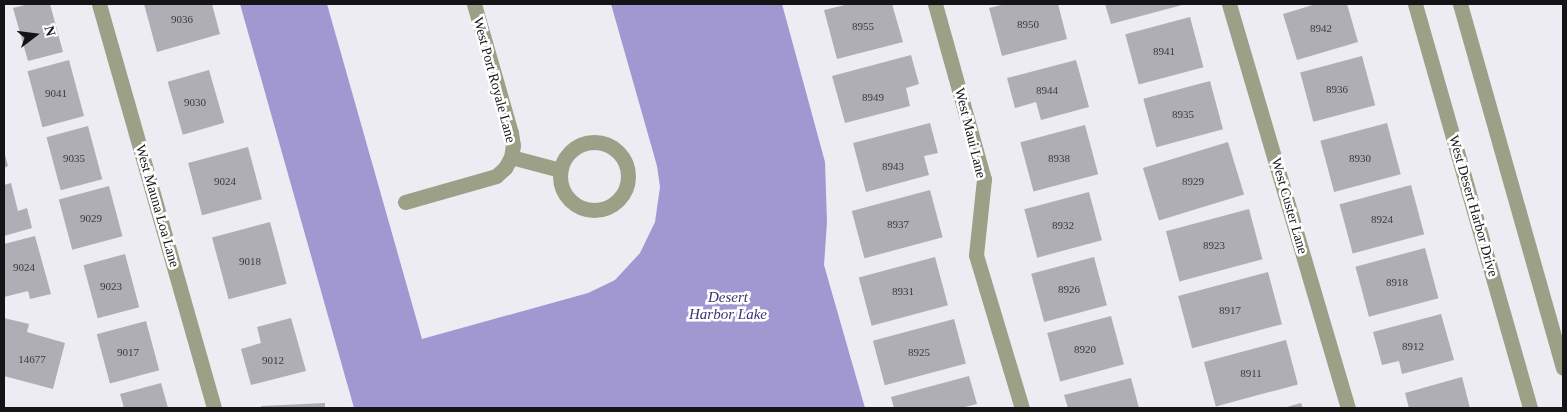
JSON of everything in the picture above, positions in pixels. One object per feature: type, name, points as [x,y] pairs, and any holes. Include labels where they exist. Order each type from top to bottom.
[{"type":"street","name":"West Mauna Loa Lane","points":[[100,4],[214,408]]},
{"type":"street","name":"West Port Royale Lane","points":[[474,4],[511,133],[513,145],[511,157]]},
{"type":"street","name":"West Maui Lane","points":[[935,4],[984,179],[976,255],[1022,408]]},
{"type":"street","name":"West Custer Lane","points":[[1229,4],[1348,408]]},
{"type":"street","name":"West Desert Harbor Drive","points":[[1415,4],[1530,408]]},
{"type":"street","points":[[1460,4],[1563,368]]},
{"type":"street","points":[[589,142],[600,143],[618,153],[626,167],[627,182],[623,194],[610,206],[594,210],[582,208],[572,202],[564,193],[560,182],[560,170],[564,160],[575,149],[589,142]]},
{"type":"street","points":[[406,202],[485,181],[501,172],[511,157],[560,170]]},
{"type":"water","name":"Desert Harbor Lake","points":[[240,4],[327,4],[422,339],[588,293],[615,280],[640,253],[655,222],[660,187],[657,166],[611,4],[782,4],[825,162],[827,222],[824,265],[865,408],[354,408]]},
{"type":"building","points":[[29,4],[50,4],[63,52],[28,61],[13,8]]},
{"type":"building","points":[[144,4],[212,4],[220,34],[157,52]]},
{"type":"building","points":[[849,4],[892,4],[903,42],[837,59],[824,10]]},
{"type":"building","points":[[1006,4],[1058,4],[1067,39],[1002,56],[989,8]]},
{"type":"building","points":[[1105,4],[1186,4],[1111,24]]},
{"type":"building","points":[[1316,4],[1347,4],[1358,42],[1297,60],[1283,14]]},
{"type":"building","points":[[1190,17],[1203,67],[1139,85],[1125,34]]},
{"type":"building","points":[[911,55],[919,84],[906,88],[910,106],[845,123],[832,76]]},
{"type":"building","points":[[1362,56],[1375,105],[1313,122],[1300,73]]},
{"type":"building","points":[[69,60],[84,116],[42,127],[27,71]]},
{"type":"building","points":[[1076,60],[1089,107],[1041,120],[1036,102],[1015,108],[1007,78]]},
{"type":"building","points":[[209,70],[224,123],[183,135],[168,82]]},
{"type":"building","points":[[1210,81],[1223,129],[1156,147],[1143,99]]},
{"type":"building","points":[[930,123],[938,153],[924,156],[929,175],[866,192],[853,143]]},
{"type":"building","points":[[1387,123],[1401,174],[1334,192],[1320,141]]},
{"type":"building","points":[[1085,125],[1098,174],[1033,192],[1020,142]]},
{"type":"building","points":[[88,126],[102,179],[61,190],[46,137]]},
{"type":"building","points":[[1228,142],[1244,195],[1159,221],[1143,168]]},
{"type":"building","points":[[248,147],[262,199],[202,215],[188,163]]},
{"type":"building","points":[[4,151],[8,166],[4,168]]},
{"type":"building","points":[[11,183],[18,211],[27,208],[32,228],[4,236],[4,185]]},
{"type":"building","points":[[1411,185],[1424,234],[1353,253],[1340,204]]},
{"type":"building","points":[[109,186],[122,236],[72,250],[59,199]]},
{"type":"building","points":[[930,190],[943,237],[864,258],[852,211]]},
{"type":"building","points":[[1089,192],[1102,240],[1037,258],[1024,209]]},
{"type":"building","points":[[1249,209],[1262,259],[1179,281],[1166,231]]},
{"type":"building","points":[[270,222],[287,284],[229,299],[212,238]]},
{"type":"building","points":[[35,236],[51,294],[30,299],[28,291],[4,297],[4,244]]},
{"type":"building","points":[[1425,248],[1438,298],[1369,317],[1355,267]]},
{"type":"building","points":[[125,254],[139,307],[98,318],[83,265]]},
{"type":"building","points":[[935,257],[948,305],[872,326],[859,277]]},
{"type":"building","points":[[1094,257],[1107,305],[1044,322],[1031,274]]},
{"type":"building","points":[[1268,272],[1282,324],[1192,348],[1178,296]]},
{"type":"building","points":[[1441,314],[1454,360],[1402,374],[1399,361],[1382,365],[1373,332]]},
{"type":"building","points":[[1111,316],[1124,364],[1060,381],[1047,333]]},
{"type":"building","points":[[4,318],[29,324],[27,332],[65,343],[53,389],[4,376]]},
{"type":"building","points":[[291,318],[306,371],[251,385],[241,349],[261,343],[257,327]]},
{"type":"building","points":[[954,319],[966,363],[885,385],[873,341]]},
{"type":"building","points":[[146,321],[159,370],[110,383],[97,334]]},
{"type":"building","points":[[1286,340],[1298,384],[1216,406],[1204,362]]},
{"type":"building","points":[[969,376],[977,404],[961,408],[894,408],[891,397]]},
{"type":"building","points":[[1462,377],[1470,408],[1409,408],[1405,393]]},
{"type":"building","points":[[1131,378],[1139,408],[1068,408],[1064,395]]},
{"type":"building","points":[[161,383],[168,408],[124,408],[120,394]]},
{"type":"building","points":[[325,403],[325,408],[261,408],[261,406]]},
{"type":"building","points":[[1301,403],[1303,408],[1283,408]]}]
